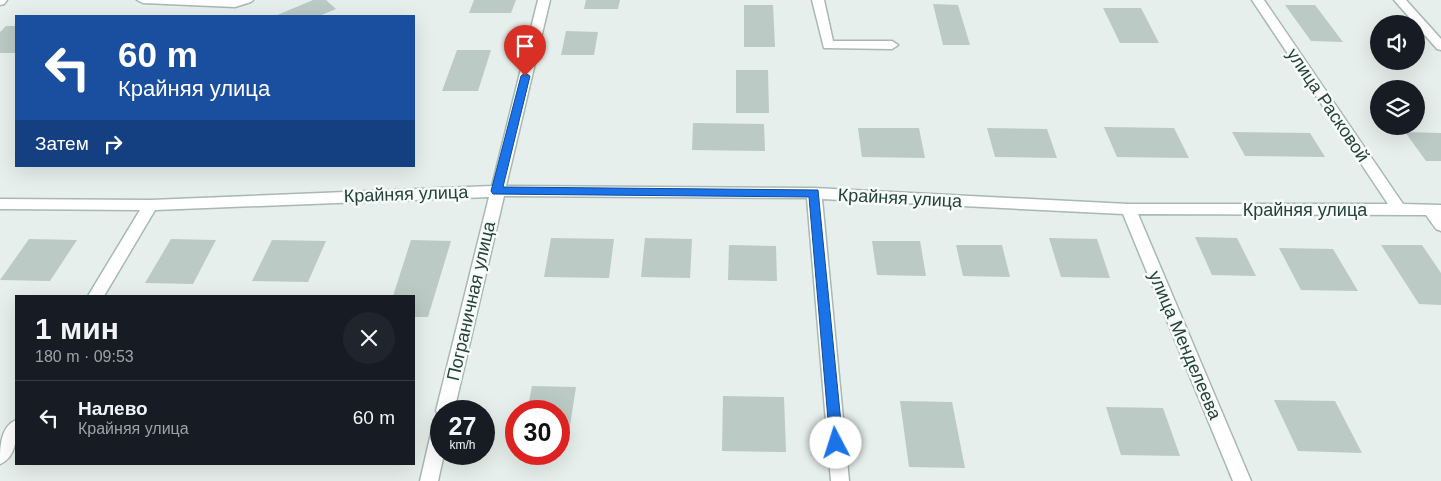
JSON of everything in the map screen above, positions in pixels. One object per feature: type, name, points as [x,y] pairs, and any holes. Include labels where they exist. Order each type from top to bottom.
[{"type":"street","points":[[143,0],[236,4],[247,0]]},
{"type":"street","name":"Пограничная улица","points":[[448,400],[544,0]]},
{"type":"street","points":[[818,0],[828,44],[892,45]]},
{"type":"street","name":"улица Расковой","points":[[1258,0],[1399,210]]},
{"type":"street","points":[[1400,0],[1441,46]]},
{"type":"street","name":"Крайняя улица","points":[[0,204],[151,205],[497,191],[814,193],[1128,209],[1436,210]]},
{"type":"street","points":[[814,193],[840,481]]},
{"type":"street","points":[[97,295],[151,205]]},
{"type":"street","name":"улица Менделеева","points":[[1128,209],[1242,481]]},
{"type":"street","points":[[1436,210],[1441,225]]},
{"type":"street","points":[[0,455],[15,430]]},
{"type":"street","points":[[429,481],[433,465]]},
{"type":"building","points":[[313,0],[326,0],[336,9],[321,15],[277,15]]},
{"type":"building","points":[[474,0],[516,0],[511,13],[469,13]]},
{"type":"building","points":[[586,0],[620,0],[618,9],[584,9]]},
{"type":"building","points":[[933,4],[958,5],[970,45],[943,45]]},
{"type":"building","points":[[744,5],[773,5],[775,47],[744,47]]},
{"type":"building","points":[[1285,5],[1315,5],[1343,42],[1311,41]]},
{"type":"building","points":[[1103,8],[1141,8],[1159,43],[1120,43]]},
{"type":"building","points":[[6,26],[15,26],[15,53],[0,53],[0,32]]},
{"type":"building","points":[[566,31],[598,32],[594,55],[561,55]]},
{"type":"building","points":[[457,50],[491,50],[478,91],[442,91]]},
{"type":"building","points":[[736,70],[768,70],[769,113],[736,113]]},
{"type":"building","points":[[693,123],[764,124],[765,151],[692,150]]},
{"type":"building","points":[[1104,127],[1174,128],[1189,158],[1117,157]]},
{"type":"building","points":[[858,128],[919,128],[925,158],[862,157]]},
{"type":"building","points":[[987,128],[1047,129],[1057,158],[995,157]]},
{"type":"building","points":[[1232,132],[1310,133],[1325,157],[1245,156]]},
{"type":"building","points":[[1441,133],[1441,161],[1426,161],[1407,135]]},
{"type":"building","points":[[1195,237],[1237,238],[1256,276],[1212,275]]},
{"type":"building","points":[[551,238],[614,239],[609,278],[544,277]]},
{"type":"building","points":[[645,238],[692,239],[690,278],[641,277]]},
{"type":"building","points":[[1049,238],[1097,239],[1110,278],[1061,277]]},
{"type":"building","points":[[29,239],[77,240],[50,281],[0,280]]},
{"type":"building","points":[[171,239],[216,240],[193,284],[145,283]]},
{"type":"building","points":[[272,240],[326,241],[308,282],[252,281]]},
{"type":"building","points":[[411,240],[451,241],[428,317],[415,317],[415,295],[393,295]]},
{"type":"building","points":[[872,241],[920,241],[926,276],[877,275]]},
{"type":"building","points":[[729,245],[776,246],[777,281],[728,280]]},
{"type":"building","points":[[956,245],[1002,245],[1010,277],[963,276]]},
{"type":"building","points":[[1381,245],[1422,245],[1441,273],[1441,305],[1419,304]]},
{"type":"building","points":[[1279,248],[1333,249],[1358,291],[1301,290]]},
{"type":"building","points":[[532,386],[576,387],[570,426],[570,400],[529,400]]},
{"type":"building","points":[[723,396],[784,397],[786,452],[722,451]]},
{"type":"building","points":[[1274,400],[1335,401],[1362,453],[1298,451]]},
{"type":"building","points":[[900,401],[952,402],[965,468],[909,467]]},
{"type":"building","points":[[1106,407],[1163,408],[1180,456],[1121,455]]},
{"type":"route","points":[[525,76],[497,191],[814,193],[836,443]]}]
